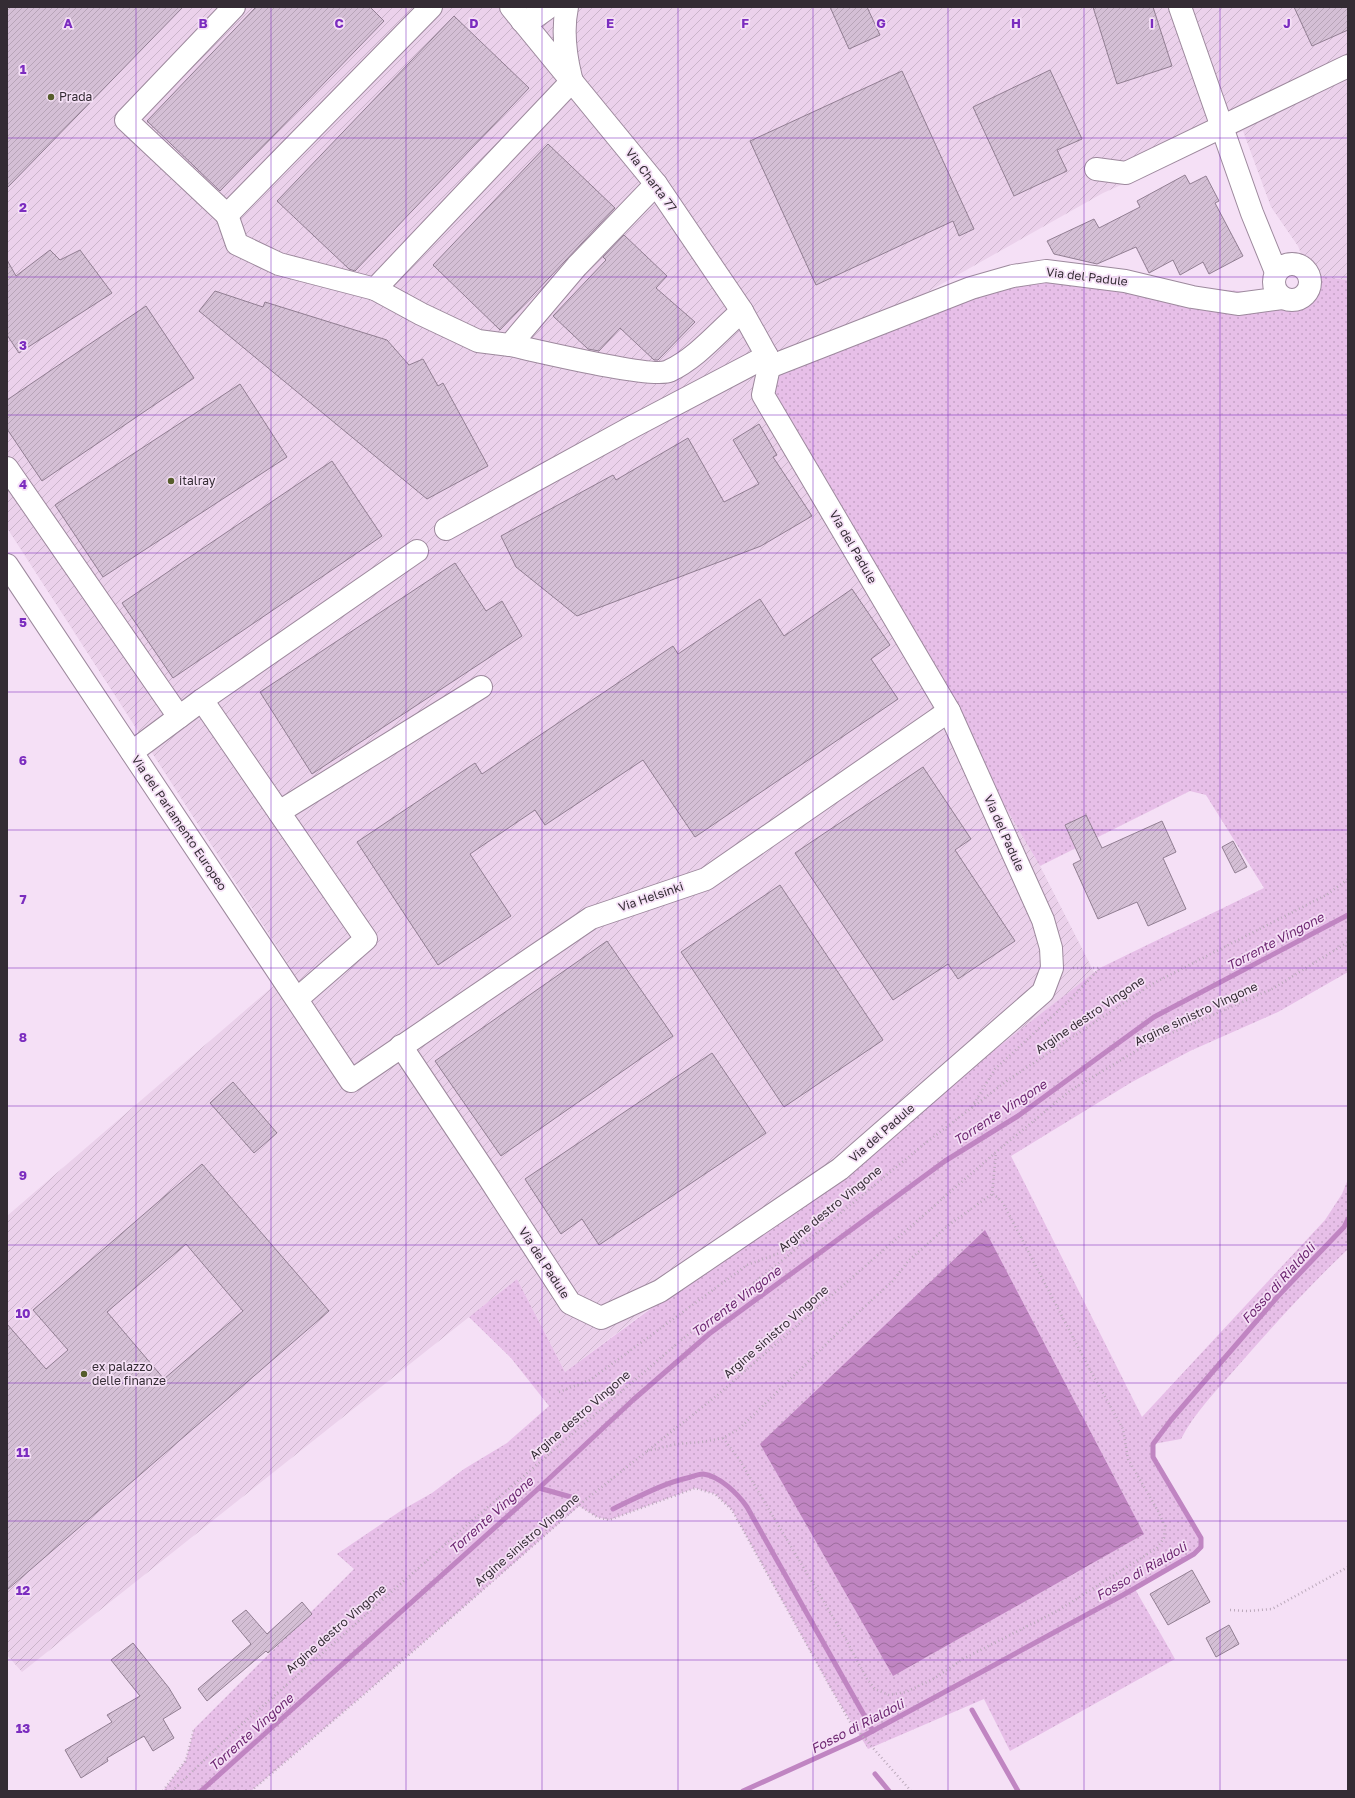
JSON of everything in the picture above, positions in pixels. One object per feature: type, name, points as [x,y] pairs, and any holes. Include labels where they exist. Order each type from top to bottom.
[{"type":"street","points":[[234,7],[126,120],[227,215],[237,244],[279,264],[374,289],[421,314],[478,341],[510,345],[645,372],[668,372],[692,356],[742,311]]},
{"type":"street","points":[[227,215],[431,7]]},
{"type":"street","points":[[519,12],[535,17],[549,7]]},
{"type":"street","points":[[374,289],[572,81],[565,42],[567,7]]},
{"type":"street","points":[[1180,7],[1252,213],[1285,268],[1274,278],[1275,289],[1282,298]]},
{"type":"street","name":"Via Charta 77","points":[[519,12],[572,81],[656,184],[742,311],[768,362]]},
{"type":"street","points":[[1096,169],[1126,173],[1348,66]]},
{"type":"street","points":[[510,345],[578,266],[656,184]]},
{"type":"street","name":"Via del Padule","points":[[401,1046],[490,1178],[570,1303],[601,1318],[660,1291],[840,1169],[1043,992],[1052,968],[1051,948],[1043,920],[949,711],[763,395],[768,362],[970,288],[1013,276],[1046,270],[1125,281],[1192,297],[1238,304],[1282,298],[1296,300],[1304,295],[1308,289],[1310,280],[1309,275],[1303,267],[1285,268]]},
{"type":"street","points":[[446,529],[632,426],[768,362]]},
{"type":"street","points":[[7,468],[14,494],[179,717]]},
{"type":"street","points":[[132,752],[202,700],[417,551]]},
{"type":"street","name":"Via del Parlamento Europeo","points":[[7,565],[351,1081]]},
{"type":"street","points":[[279,812],[481,687]]},
{"type":"street","points":[[202,700],[366,939],[297,999]]},
{"type":"street","name":"Via Helsinki","points":[[351,1081],[591,918],[706,879],[949,711]]},
{"type":"path","name":"Argine destro Vingone","points":[[172,1791],[240,1726],[679,1342],[923,1145],[1008,1080],[1154,983],[1328,894],[1348,880]]},
{"type":"path","name":"Argine sinistro Vingone","points":[[251,1791],[369,1690],[579,1505],[714,1398],[996,1152],[1071,1090],[1151,1042],[1272,989],[1348,942]]},
{"type":"path","points":[[972,1108],[995,1069],[1071,999],[1100,968],[1052,968]]},
{"type":"path","points":[[646,1451],[677,1444],[702,1442],[723,1438],[739,1429],[863,1308],[894,1281],[908,1261],[950,1224],[992,1194],[996,1152]]},
{"type":"path","points":[[723,1438],[739,1459],[843,1634],[867,1679],[875,1689],[889,1695],[906,1692],[935,1678],[964,1659],[1059,1610],[1157,1548],[1164,1538],[1165,1526],[1158,1511],[1128,1460],[1123,1429],[1089,1368],[1003,1204],[998,1197],[992,1194]]},
{"type":"path","points":[[559,1392],[590,1380],[747,1265],[799,1246]]},
{"type":"path","points":[[579,1505],[596,1517],[609,1520],[695,1488],[715,1494],[732,1510],[850,1722],[911,1791]]},
{"type":"path","points":[[1230,1610],[1248,1611],[1272,1609],[1348,1567]]},
{"type":"path","points":[[163,1791],[186,1760],[194,1729]]},
{"type":"shaded area","points":[[7,7],[1348,7],[1348,280],[1309,275],[1298,246],[1271,207],[1243,131],[1103,193],[844,339],[949,711],[1040,866],[1095,974],[565,1372],[517,1279],[22,1672],[7,1655],[7,1216],[292,970],[7,528]]},
{"type":"shaded area","points":[[1309,275],[1348,280],[1348,972],[1278,1012],[1190,1051],[1132,1082],[1011,1156],[1142,1417],[1325,1220],[1342,1194],[1348,1179],[1347,1250],[1290,1307],[1263,1337],[1200,1410],[1181,1439],[1153,1444],[1153,1457],[1201,1538],[1201,1547],[1194,1554],[1135,1589],[1175,1659],[1010,1751],[984,1699],[868,1749],[831,1689],[732,1510],[715,1494],[695,1488],[609,1520],[597,1517],[579,1506],[251,1791],[163,1791],[186,1760],[194,1729],[354,1569],[337,1554],[402,1510],[432,1493],[464,1469],[507,1443],[549,1406],[511,1358],[469,1317],[517,1279],[565,1372],[840,1169],[1100,968],[1264,888],[1206,795],[1190,791],[1040,866],[763,395],[769,367],[1013,276],[1239,291],[1293,300],[1298,299],[1305,294],[1309,288]]},
{"type":"water","points":[[985,1230],[1144,1534],[893,1676],[760,1444]]},
{"type":"building","name":"Prada","points":[[7,7],[183,7],[7,188]]},
{"type":"building","points":[[256,7],[370,7],[384,21],[220,191],[147,121]]},
{"type":"building","points":[[830,7],[867,7],[880,35],[849,49]]},
{"type":"building","points":[[1093,7],[1153,7],[1172,66],[1117,84]]},
{"type":"building","points":[[1294,7],[1348,7],[1348,30],[1312,46]]},
{"type":"building","points":[[454,16],[529,88],[355,271],[349,269],[277,201]]},
{"type":"building","points":[[1050,70],[1082,139],[1057,150],[1067,171],[1014,196],[973,107]]},
{"type":"building","points":[[902,71],[974,229],[959,236],[953,221],[816,285],[750,141]]},
{"type":"building","points":[[548,144],[615,208],[500,330],[433,265]]},
{"type":"building","points":[[1185,175],[1190,184],[1206,176],[1219,201],[1215,203],[1243,256],[1209,274],[1203,262],[1180,275],[1173,260],[1149,273],[1136,247],[1097,264],[1054,254],[1047,241],[1094,219],[1099,228],[1140,207],[1137,201]]},
{"type":"building","points":[[624,235],[667,276],[656,288],[695,322],[658,360],[654,360],[620,328],[599,351],[588,349],[553,316],[606,260],[603,257]]},
{"type":"building","points":[[50,250],[60,260],[80,250],[112,293],[19,353],[7,335],[7,260],[16,276]]},
{"type":"building","points":[[215,291],[263,307],[265,302],[387,340],[409,365],[423,359],[438,386],[443,383],[488,466],[427,499],[199,311]]},
{"type":"building","points":[[146,306],[194,378],[42,481],[7,429],[7,400]]},
{"type":"building","name":"italray","points":[[240,384],[287,457],[103,577],[55,505]]},
{"type":"building","points":[[759,424],[777,455],[773,457],[812,516],[761,546],[577,616],[516,567],[501,536],[613,475],[616,480],[688,438],[724,502],[759,484],[733,440]]},
{"type":"building","points":[[332,461],[382,536],[173,678],[122,603]]},
{"type":"building","points":[[455,563],[486,611],[502,601],[522,636],[312,774],[260,692]]},
{"type":"building","points":[[852,589],[890,645],[871,659],[898,699],[695,837],[643,760],[545,825],[535,810],[470,854],[511,916],[438,965],[357,842],[475,763],[482,774],[673,646],[678,654],[760,599],[784,636]]},
{"type":"building","points":[[923,767],[971,839],[955,850],[1015,941],[958,979],[948,964],[893,1000],[795,853]]},
{"type":"building","points":[[1086,815],[1102,848],[1162,821],[1176,852],[1163,858],[1186,909],[1148,926],[1137,902],[1098,919],[1073,864],[1081,860],[1065,825]]},
{"type":"building","points":[[1233,841],[1247,867],[1235,873],[1222,847]]},
{"type":"building","points":[[780,885],[883,1040],[784,1107],[681,952]]},
{"type":"building","points":[[607,941],[673,1036],[501,1156],[435,1061]]},
{"type":"building","points":[[712,1053],[766,1133],[599,1245],[582,1219],[561,1234],[525,1179]]},
{"type":"building","points":[[233,1082],[277,1133],[254,1153],[210,1103]]},
{"type":"building","name":"ex palazzo delle finanze","points":[[202,1164],[329,1311],[7,1590],[7,1324],[46,1369],[68,1350],[33,1310]],"holes":[[[186,1244],[243,1311],[164,1379],[107,1312]]]},
{"type":"building","points":[[1192,1570],[1210,1602],[1168,1625],[1150,1594]]},
{"type":"building","points":[[302,1602],[312,1614],[268,1653],[266,1651],[207,1701],[198,1689],[251,1644],[232,1621],[246,1610],[267,1634]]},
{"type":"building","points":[[1229,1625],[1239,1644],[1216,1657],[1206,1638]]},
{"type":"building","points":[[133,1643],[169,1688],[181,1708],[163,1719],[174,1738],[153,1751],[144,1736],[107,1758],[108,1761],[81,1778],[65,1750],[112,1722],[107,1715],[140,1696],[111,1660]]},
{"type":"waterway","name":"Torrente Vingone","points":[[201,1791],[539,1488],[633,1400],[709,1334],[945,1161],[1018,1116],[1154,1017],[1348,915]]},
{"type":"waterway","name":"Fosso di Rialdoli","points":[[743,1791],[858,1739],[1123,1595],[1194,1554],[1201,1547],[1201,1538],[1153,1457],[1153,1444],[1171,1420],[1279,1295],[1344,1227],[1348,1219]]},
{"type":"waterway","points":[[613,1509],[641,1495],[700,1474],[709,1475],[728,1486],[747,1507],[873,1731]]},
{"type":"waterway","points":[[539,1488],[571,1497]]},
{"type":"waterway","points":[[972,1710],[1018,1791]]},
{"type":"waterway","points":[[875,1774],[889,1791]]},
{"type":"place","name":"Prada","points":[[51,97]]},
{"type":"place","name":"italray","points":[[171,481]]},
{"type":"place","name":"ex palazzo delle finanze","points":[[84,1374]]}]
